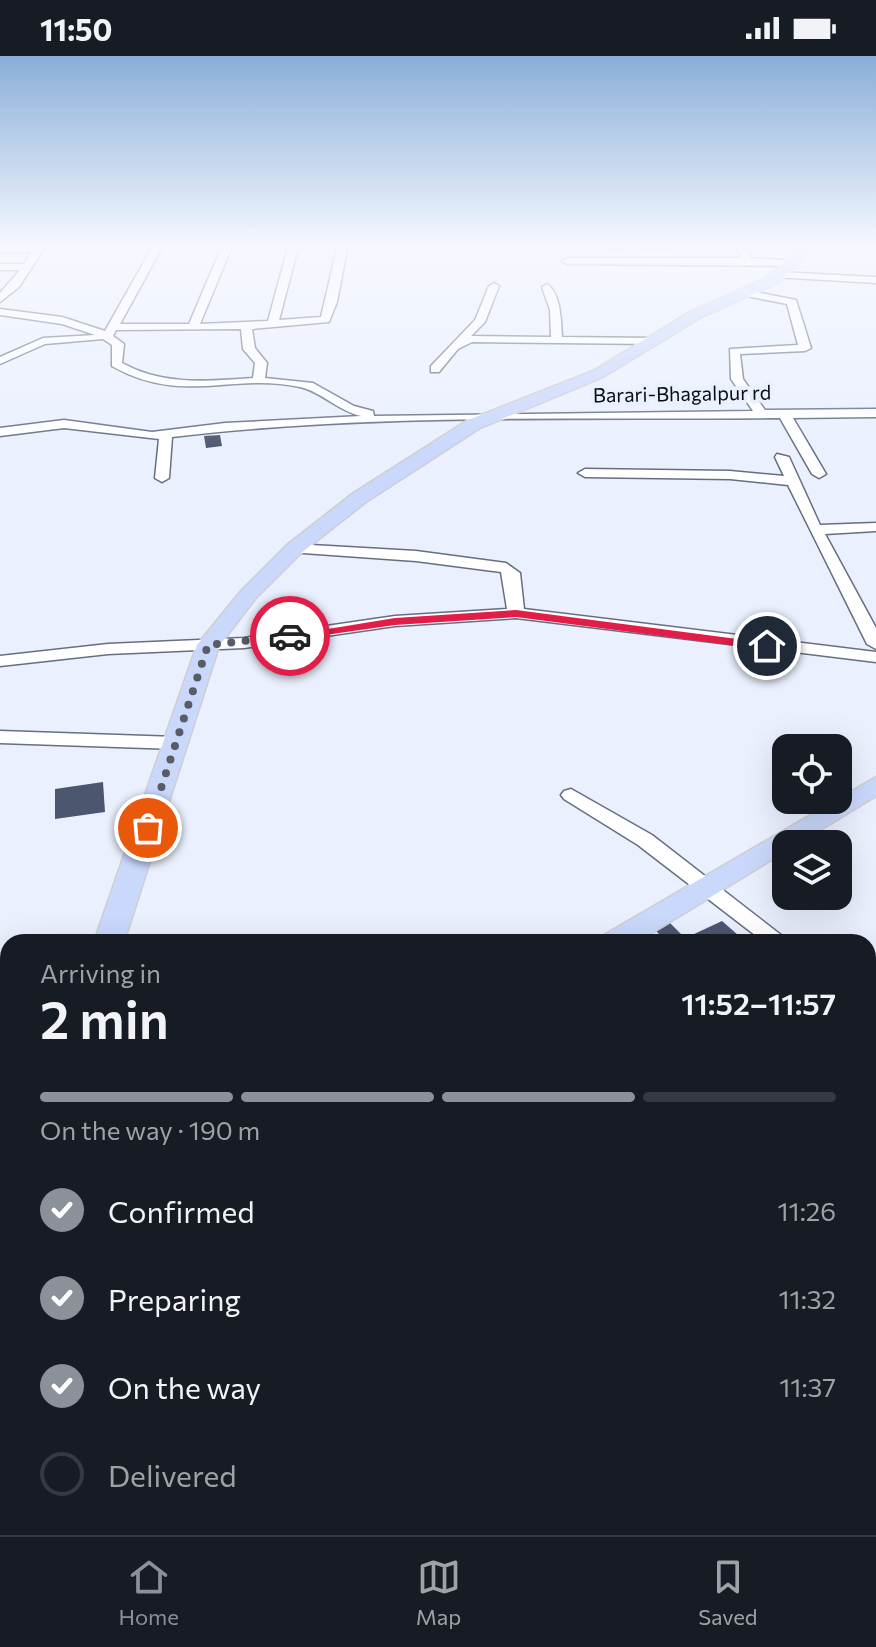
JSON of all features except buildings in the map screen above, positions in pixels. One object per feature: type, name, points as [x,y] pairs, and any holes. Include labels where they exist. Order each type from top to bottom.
[{"type":"main road","points":[[112,934],[208,645],[248,595],[294,549],[359,498],[490,417],[589,378],[700,313]]},
{"type":"main road","points":[[627,934],[871,794]]},
{"type":"street","points":[[5,313],[110,333],[118,344],[116,364],[149,380],[171,384],[300,383],[333,396],[347,411],[405,418]]},
{"type":"street","points":[[110,333],[121,313]]},
{"type":"street","points":[[193,327],[199,313]]},
{"type":"street","points":[[273,323],[276,313]]},
{"type":"street","points":[[0,361],[43,341],[110,333],[327,319],[328,313]]},
{"type":"street","points":[[435,369],[463,341],[469,330],[480,322],[483,313]]},
{"type":"street","points":[[555,313],[557,338]]},
{"type":"street","points":[[760,412],[737,379],[734,351],[805,348],[795,313]]},
{"type":"street","points":[[246,325],[249,349],[261,363],[258,382]]},
{"type":"street","points":[[463,341],[557,338],[654,341]]},
{"type":"street","points":[[0,349],[25,350]]},
{"type":"street","points":[[783,412],[819,474]]},
{"type":"street","name":"Barari-Bhagalpur rd","points":[[405,418],[876,413]]},
{"type":"street","points":[[0,432],[64,424],[123,435],[166,435],[225,427],[405,418]]},
{"type":"street","points":[[162,478],[166,435]]},
{"type":"street","points":[[782,457],[815,530],[876,644]]},
{"type":"street","points":[[585,473],[740,475],[791,481]]},
{"type":"street","points":[[815,530],[876,527]]},
{"type":"street","points":[[294,549],[416,556],[506,568],[512,573],[516,613]]},
{"type":"street","points":[[0,661],[108,649],[208,645],[395,621],[516,613],[876,657]]},
{"type":"street","points":[[0,737],[176,743]]},
{"type":"street","points":[[571,795],[645,840],[769,934]]},
{"type":"way so far","points":[[148,828],[208,645],[290,636]]},
{"type":"route","points":[[290,636],[395,621],[516,613],[767,646]]}]
